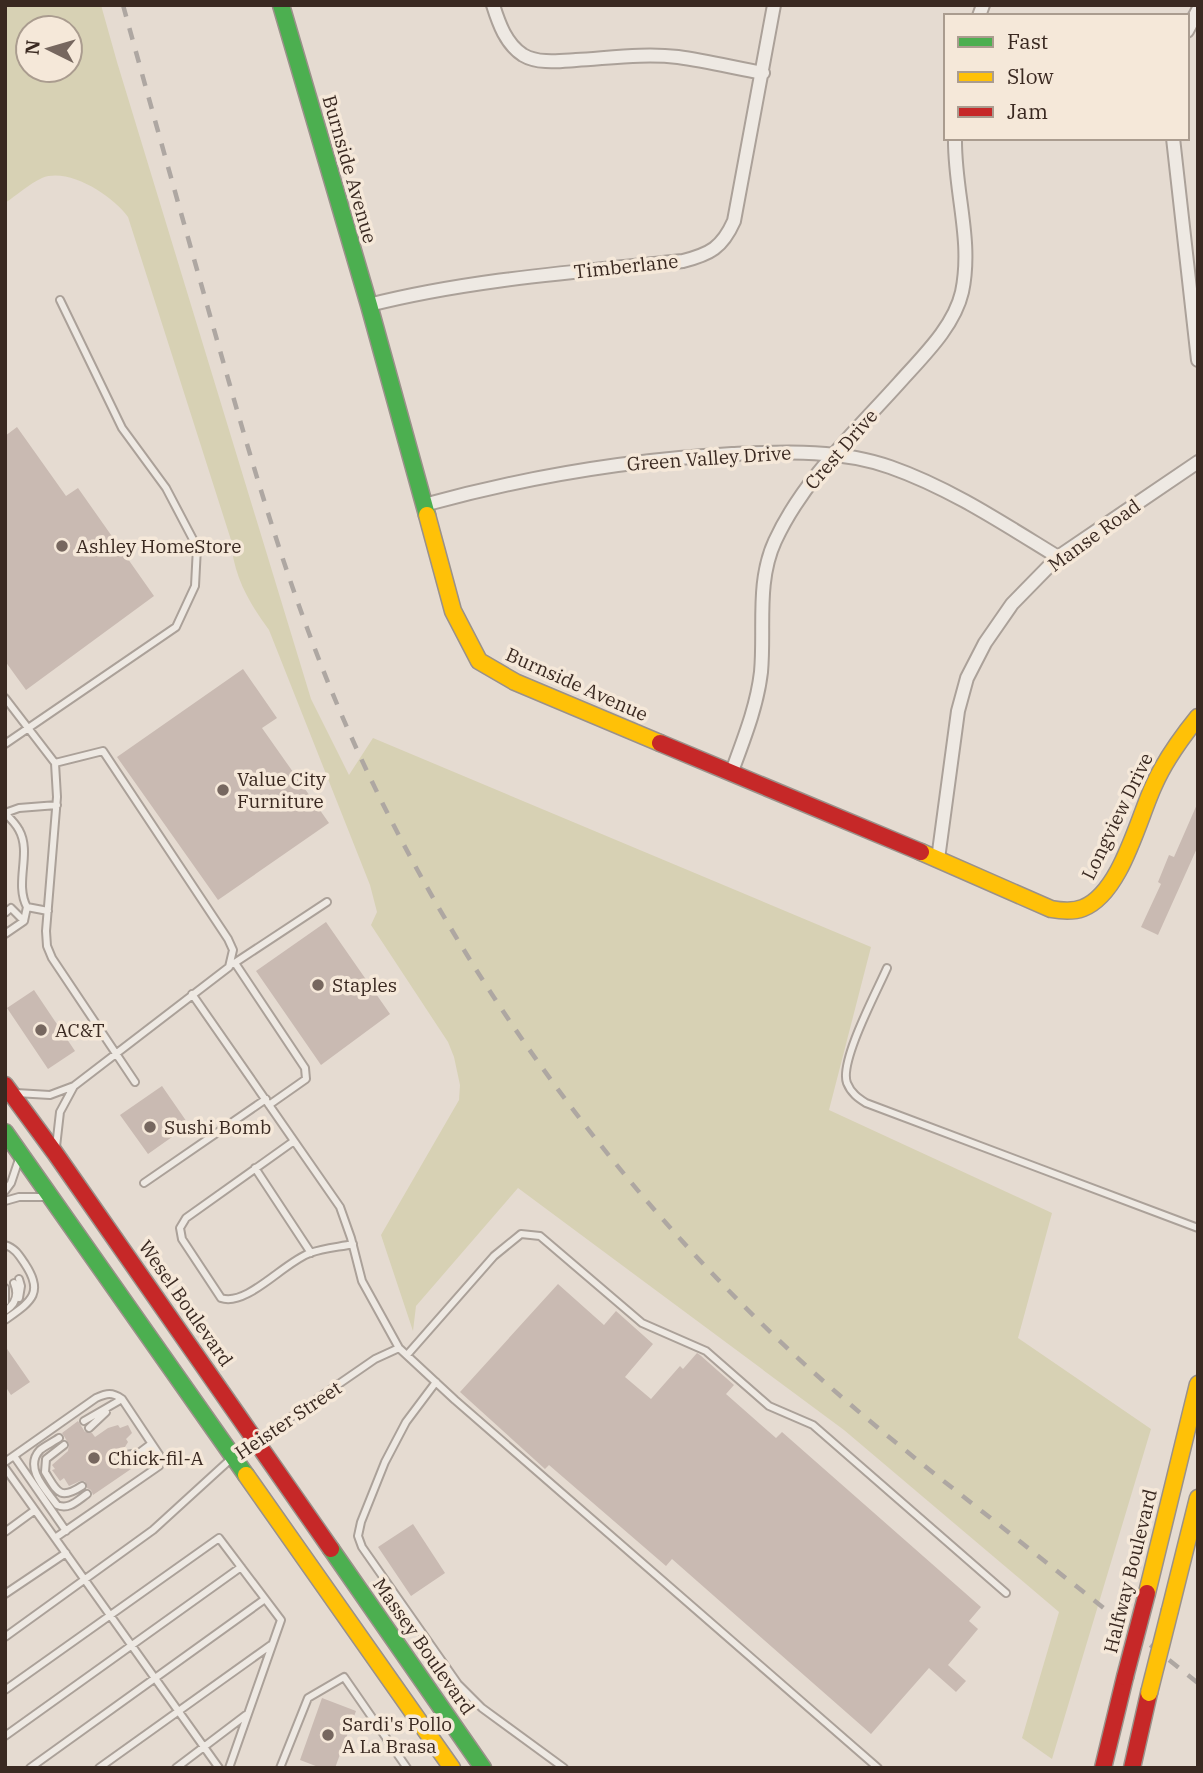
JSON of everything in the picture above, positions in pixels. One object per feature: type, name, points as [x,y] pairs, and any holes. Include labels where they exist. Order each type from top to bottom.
[{"type":"main road","name":"Burnside Avenue","points":[[281,5],[369,305],[453,611],[479,661],[515,682],[1051,909],[1068,912],[1085,908],[1098,899]]},
{"type":"main road","name":"Longview Drive","points":[[1098,899],[1113,878],[1171,754],[1198,717]]},
{"type":"main road","name":"Wesel Boulevard","points":[[8,1089],[330,1548]]},
{"type":"main road","points":[[5,1132],[452,1768]]},
{"type":"main road","name":"Halfway Boulevard","points":[[1103,1768],[1198,1384]]},
{"type":"main road","points":[[1132,1768],[1198,1498]]},
{"type":"main road","name":"Massey Boulevard","points":[[330,1548],[483,1768]]},
{"type":"street","points":[[493,5],[500,26],[511,44],[524,55],[538,60],[678,57],[763,73]]},
{"type":"street","name":"Timberlane","points":[[369,305],[418,292],[496,279],[682,261],[705,255],[719,245],[729,234],[734,221],[774,5]]},
{"type":"street","points":[[1189,27],[1198,10]]},
{"type":"street","name":"Crest Drive","points":[[731,774],[755,705],[760,676],[762,599],[766,569],[774,543],[806,489],[930,348],[950,318],[961,294],[966,263],[954,140]]},
{"type":"street","points":[[1174,140],[1198,360]]},
{"type":"street","name":"Green Valley Drive","points":[[424,505],[491,486],[622,463],[779,452],[835,454],[888,466],[927,482],[969,503],[1058,557]]},
{"type":"street","name":"Manse Road","points":[[938,859],[958,711],[967,678],[985,643],[1012,604],[1058,557],[1198,462]]},
{"type":"lane","points":[[5,744],[176,627],[195,586],[197,547],[166,488],[122,428],[60,300]]},
{"type":"lane","points":[[5,698],[55,763],[57,805],[47,946],[52,958],[135,1082]]},
{"type":"lane","points":[[55,763],[103,751],[229,939],[233,950],[232,965],[306,1068],[306,1079],[144,1183]]},
{"type":"lane","points":[[5,934],[24,921],[27,907],[22,894],[23,842],[19,830],[5,813],[19,808],[57,805]]},
{"type":"lane","points":[[8,1089],[50,1094],[74,1086],[192,994],[327,902]]},
{"type":"lane","points":[[27,907],[48,911]]},
{"type":"lane","points":[[5,913],[11,908],[24,921]]},
{"type":"lane","points":[[887,968],[846,1062],[847,1083],[854,1095],[866,1103],[1198,1228]]},
{"type":"lane","points":[[192,994],[341,1207],[362,1281],[399,1348],[878,1768]]},
{"type":"lane","points":[[55,1153],[60,1112],[74,1086]]},
{"type":"lane","points":[[294,1141],[186,1218],[180,1228],[181,1239],[221,1298],[230,1301],[240,1299],[292,1262],[311,1253],[353,1244]]},
{"type":"lane","points":[[5,1191],[11,1183],[20,1154]]},
{"type":"lane","points":[[255,1168],[311,1253]]},
{"type":"lane","points":[[5,1201],[19,1197],[52,1197]]},
{"type":"lane","points":[[407,1355],[494,1256],[521,1234],[540,1236],[642,1323],[706,1352],[769,1406],[813,1425],[1006,1594]]},
{"type":"lane","points":[[5,1245],[15,1250],[34,1277],[35,1291],[27,1304],[5,1320]]},
{"type":"lane","points":[[7,1307],[17,1296],[16,1281]]},
{"type":"lane","points":[[5,1289],[7,1307]]},
{"type":"lane","name":"Heister Street","points":[[5,1637],[153,1530],[233,1457],[375,1359],[399,1348]]},
{"type":"lane","points":[[436,1382],[406,1422],[385,1462],[358,1536],[362,1547],[458,1685],[482,1708],[564,1768]]},
{"type":"lane","points":[[5,1462],[105,1394],[114,1394],[121,1399],[160,1456],[159,1466],[55,1538]]},
{"type":"lane","points":[[86,1424],[121,1399]]},
{"type":"lane","points":[[59,1438],[39,1451],[34,1467],[35,1474],[57,1505],[70,1506],[87,1494]]},
{"type":"lane","points":[[131,1463],[151,1444]]},
{"type":"lane","points":[[64,1445],[46,1460],[45,1472],[63,1494],[69,1494],[82,1486]]},
{"type":"lane","points":[[125,1455],[139,1453]]},
{"type":"lane","points":[[14,1456],[66,1531]]},
{"type":"lane","points":[[6,1471],[219,1768]]},
{"type":"lane","points":[[5,1532],[35,1510]]},
{"type":"lane","points":[[5,1690],[219,1538],[281,1620],[229,1768]]},
{"type":"lane","points":[[5,1594],[66,1553]]},
{"type":"lane","points":[[5,1736],[241,1567]]},
{"type":"lane","points":[[30,1768],[265,1599]]},
{"type":"lane","points":[[99,1768],[272,1644]]},
{"type":"lane","points":[[280,1768],[308,1698],[344,1677],[407,1768]]},
{"type":"lane","points":[[176,1768],[248,1713]]},
{"type":"shaded area","points":[[5,5],[101,5],[311,699],[349,775],[373,738],[871,947],[829,1110],[1052,1213],[1018,1338],[1151,1429],[1052,1759],[1022,1738],[1059,1612],[844,1430],[518,1188],[416,1306],[413,1331],[381,1235],[459,1100],[460,1085],[454,1057],[448,1042],[371,925],[377,912],[370,885],[269,630],[249,599],[239,577],[231,540],[128,217],[112,200],[90,185],[65,176],[42,178],[5,203]]},
{"type":"building","name":"Ashley HomeStore","points":[[17,427],[66,496],[78,488],[154,596],[26,690],[5,661],[5,436]]},
{"type":"building","name":"Value City Furniture","points":[[243,669],[277,718],[262,728],[329,823],[218,900],[117,757]]},
{"type":"building","points":[[1198,802],[1198,846],[1158,935],[1141,927],[1161,884],[1158,882],[1169,855],[1174,857]]},
{"type":"building","name":"Staples","points":[[326,922],[390,1014],[321,1065],[256,971]]},
{"type":"building","name":"AC&T","points":[[34,990],[75,1051],[48,1069],[7,1008]]},
{"type":"building","points":[[162,1086],[189,1125],[148,1154],[120,1115]]},
{"type":"building","points":[[558,1284],[604,1325],[616,1311],[653,1344],[625,1377],[651,1399],[680,1366],[683,1369],[697,1353],[734,1385],[726,1394],[776,1438],[782,1432],[981,1607],[969,1621],[978,1629],[948,1665],[966,1681],[956,1692],[929,1668],[871,1734],[672,1559],[666,1566],[549,1465],[545,1469],[460,1392]]},
{"type":"building","points":[[5,1346],[30,1382],[11,1395],[5,1386]]},
{"type":"building","name":"Chick-fil-A","points":[[78,1421],[85,1432],[92,1433],[95,1437],[118,1425],[120,1428],[128,1425],[132,1433],[126,1439],[128,1442],[120,1455],[131,1469],[93,1495],[85,1481],[69,1486],[64,1478],[60,1481],[52,1470],[55,1469],[52,1465],[68,1451],[69,1444],[62,1433]]},
{"type":"building","points":[[413,1524],[445,1573],[411,1596],[378,1547]]},
{"type":"building","name":"Sardi's Pollo A La Brasa","points":[[322,1698],[356,1711],[335,1768],[321,1768],[300,1760]]},
{"type":"railway","points":[[123,5],[250,455],[318,657],[357,749],[401,839],[450,927],[504,1013],[563,1096],[625,1175],[691,1251],[760,1322],[814,1373],[900,1446],[1198,1683]]},
{"type":"traffic: fast","points":[[281,5],[427,515]]},
{"type":"traffic: fast","points":[[5,1132],[246,1475]]},
{"type":"traffic: fast","points":[[331,1549],[483,1768]]},
{"type":"traffic: slow","points":[[427,515],[453,611],[479,661],[515,682],[660,743]]},
{"type":"traffic: slow","points":[[921,852],[1051,909],[1067,911],[1083,908],[1096,900],[1118,871],[1158,776],[1198,717]]},
{"type":"traffic: slow","points":[[1147,1593],[1198,1384]]},
{"type":"traffic: slow","points":[[246,1475],[452,1768]]},
{"type":"traffic: slow","points":[[1170,1610],[1198,1498]]},
{"type":"traffic: slow","points":[[1149,1693],[1170,1610]]},
{"type":"traffic: jam","points":[[660,743],[921,852]]},
{"type":"traffic: jam","points":[[5,1085],[331,1549]]},
{"type":"traffic: jam","points":[[1125,1677],[1147,1593]]},
{"type":"traffic: jam","points":[[1103,1768],[1125,1677]]},
{"type":"traffic: jam","points":[[1132,1768],[1149,1693]]},
{"type":"place","name":"Ashley HomeStore","points":[[62,546]]},
{"type":"place","name":"Value City Furniture","points":[[223,790]]},
{"type":"place","name":"Staples","points":[[318,985]]},
{"type":"place","name":"AC&T","points":[[41,1030]]},
{"type":"place","name":"Sushi Bomb","points":[[150,1127]]},
{"type":"place","name":"Chick-fil-A","points":[[94,1458]]},
{"type":"place","name":"Sardi's Pollo A La Brasa","points":[[328,1735]]}]
